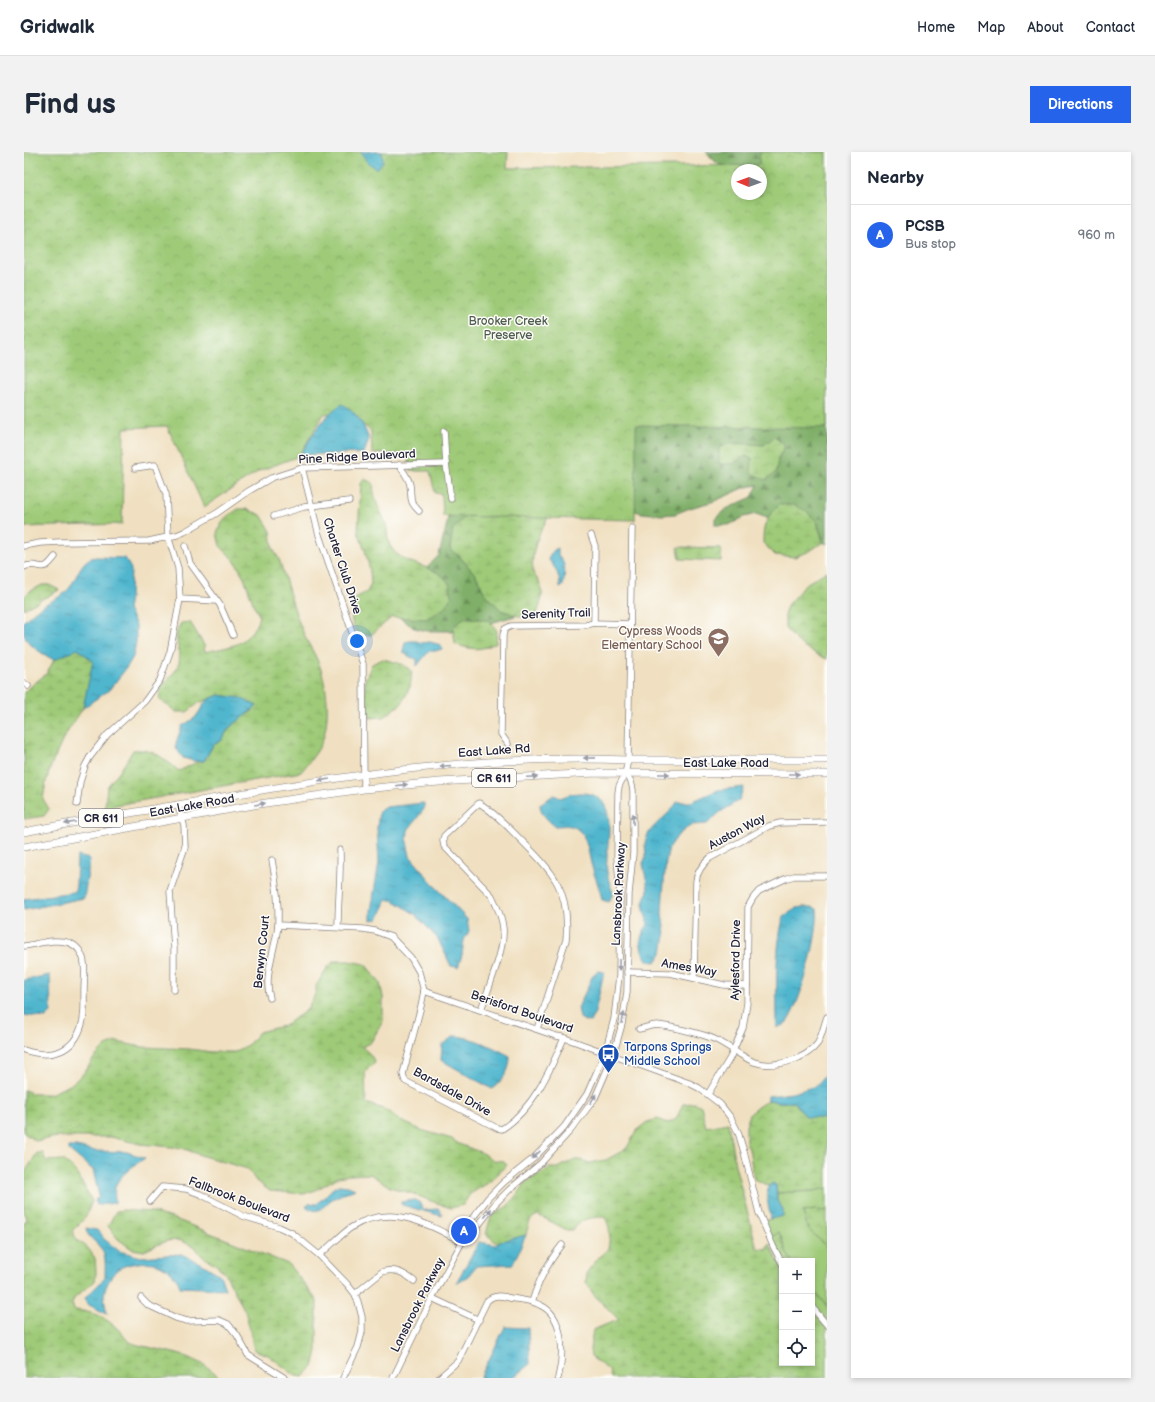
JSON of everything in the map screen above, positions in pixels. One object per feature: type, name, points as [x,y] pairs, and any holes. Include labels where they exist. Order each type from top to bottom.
[{"type":"main road","name":"East Lake Rd","points":[[363,774],[440,766],[535,760],[597,758],[628,760]]},
{"type":"main road","name":"CR 611","points":[[628,760],[827,760]]},
{"type":"main road","name":"CR 611","points":[[364,789],[468,780],[595,773],[625,774]]},
{"type":"main road","name":"East Lake Road","points":[[24,832],[363,774]]},
{"type":"main road","name":"East Lake Road","points":[[625,774],[827,774]]},
{"type":"main road","name":"East Lake Road","points":[[24,847],[259,804],[364,789]]},
{"type":"street","points":[[444,431],[446,464],[451,499]]},
{"type":"street","points":[[77,804],[80,782],[85,766],[90,757],[107,735],[146,701],[160,680],[170,652],[180,599],[178,568],[168,536],[166,494],[155,464],[135,468]]},
{"type":"street","name":"Pine Ridge Boulevard","points":[[24,546],[40,543],[60,542],[148,541],[184,532],[271,478],[302,468],[446,464]]},
{"type":"street","points":[[399,465],[410,485],[412,504],[419,511]]},
{"type":"street","name":"Charter Club Drive","points":[[302,468],[319,535],[363,664],[364,789]]},
{"type":"street","points":[[274,516],[304,507],[349,501]]},
{"type":"street","points":[[625,774],[628,760],[632,528]]},
{"type":"street","points":[[591,535],[595,546],[594,623]]},
{"type":"street","points":[[185,546],[190,563],[217,601],[233,635]]},
{"type":"street","points":[[24,567],[32,564],[43,567],[55,557]]},
{"type":"street","points":[[180,599],[217,601]]},
{"type":"street","name":"Serenity Trail","points":[[508,744],[501,734],[503,635],[505,629],[511,626],[586,625],[594,623],[630,624]]},
{"type":"street","name":"Lansbrook Parkway","points":[[393,1378],[432,1298],[462,1242],[464,1229],[488,1198],[504,1182],[534,1158],[564,1127],[588,1094],[605,1053],[614,1019],[619,989],[620,893],[617,858],[618,793],[619,786],[625,774],[631,781],[633,790],[633,853],[629,894],[627,992],[624,1014],[613,1056],[595,1098],[571,1130],[541,1164],[510,1189],[495,1204],[470,1236],[462,1242]]},
{"type":"street","points":[[481,1010],[502,944],[502,924],[497,906],[492,896],[444,846],[443,840],[444,836],[479,803],[499,818],[548,867],[560,887],[566,910],[566,940],[537,1029]]},
{"type":"street","points":[[174,990],[174,948],[170,891],[185,847],[184,825],[178,805]]},
{"type":"street","name":"Auston Way","points":[[694,978],[696,881],[702,865],[716,855],[769,826],[780,822],[827,822]]},
{"type":"street","points":[[338,927],[338,896],[341,876],[340,850]]},
{"type":"street","name":"Berwyn Court","points":[[270,998],[267,990],[273,948],[278,926],[278,893],[272,860]]},
{"type":"street","name":"Aylesford Drive","points":[[708,1094],[723,1071],[743,1028],[747,1003],[748,908],[753,898],[759,892],[787,878],[794,876],[827,876]]},
{"type":"street","name":"Bardsdale Drive","points":[[278,926],[338,927],[375,931],[390,938],[411,958],[419,972],[424,991],[403,1074],[406,1081],[497,1128],[502,1129],[520,1113],[541,1087],[555,1060],[564,1038]]},
{"type":"street","points":[[24,946],[61,940],[78,947],[83,959],[84,1007],[82,1024],[77,1038],[65,1050],[40,1055],[24,1050]]},
{"type":"street","name":"Ames Way","points":[[627,972],[670,973],[724,985],[747,986]]},
{"type":"street","name":"Berisford Boulevard","points":[[424,991],[564,1038],[689,1083],[708,1094],[726,1112],[738,1132],[759,1213],[770,1241],[779,1258]]},
{"type":"street","points":[[640,1029],[656,1025],[713,1038],[746,1058],[756,1062],[766,1064],[782,1063],[800,1057],[812,1050],[818,1043],[827,1017]]},
{"type":"street","name":"Fallbrook Boulevard","points":[[150,1201],[162,1187],[186,1189],[200,1194],[242,1216],[279,1227],[292,1233],[318,1256],[347,1284],[355,1294],[362,1316],[362,1332],[358,1348],[343,1378]]},
{"type":"street","points":[[318,1256],[350,1228],[365,1220],[386,1216],[398,1216],[421,1222],[462,1242]]},
{"type":"street","points":[[532,1302],[536,1290],[555,1253],[562,1245]]},
{"type":"street","points":[[355,1294],[382,1272],[387,1270],[397,1271],[414,1280]]},
{"type":"street","points":[[439,1378],[458,1361],[487,1301],[493,1296],[532,1302],[542,1305],[547,1309],[558,1323],[560,1333],[561,1359],[558,1378]]},
{"type":"street","points":[[141,1298],[148,1305],[176,1318],[187,1321],[219,1320],[228,1324],[237,1335],[248,1355],[285,1378]]},
{"type":"street","points":[[432,1298],[478,1320]]},
{"type":"street","points":[[815,1311],[827,1325]]},
{"type":"green space","name":"Brooker Creek Preserve","points":[[24,152],[508,152],[507,168],[731,165],[731,200],[767,200],[767,164],[759,164],[760,152],[827,152],[827,428],[636,425],[635,520],[443,516],[442,494],[435,493],[430,471],[410,471],[408,454],[372,454],[371,431],[346,411],[324,414],[299,456],[259,471],[204,507],[167,426],[124,428],[122,524],[24,527]]},
{"type":"green space","points":[[706,152],[824,152],[767,168],[767,164],[731,164],[731,168],[728,168],[717,163]]},
{"type":"green space","points":[[827,402],[827,544],[823,542],[817,522],[768,516],[767,518],[756,514],[744,517],[729,525],[715,525],[715,518],[726,509],[752,497],[758,485],[746,487],[715,501],[675,514],[662,515],[642,513],[629,509],[482,506],[463,519],[453,529],[450,549],[460,557],[476,575],[484,592],[501,610],[518,615],[491,623],[489,621],[465,617],[453,627],[453,631],[427,631],[414,628],[399,617],[407,617],[452,596],[449,586],[444,579],[437,573],[427,568],[439,555],[447,523],[449,506],[479,442]],"holes":[[[745,443],[754,445],[784,445],[778,459],[776,472],[752,458],[745,456],[732,464],[719,464]]]},
{"type":"green space","points":[[774,437],[785,445],[778,459],[776,472],[766,480],[751,473],[752,458],[745,456],[732,464],[719,464],[719,448],[731,443],[764,445]]},
{"type":"green space","points":[[364,479],[373,483],[375,498],[385,521],[389,543],[393,550],[406,560],[430,569],[444,577],[449,584],[452,596],[443,609],[426,619],[392,617],[371,635],[362,634],[357,631],[352,623],[355,598],[367,592],[371,584],[370,571],[365,550],[358,532],[361,484]]},
{"type":"green space","points":[[779,505],[794,505],[806,511],[817,522],[823,542],[810,551],[795,557],[775,555],[763,543],[763,536],[768,518]]},
{"type":"green space","points":[[482,506],[555,506],[538,537],[533,553],[533,572],[539,581],[542,590],[541,602],[537,614],[522,617],[501,610],[484,592],[476,575],[460,557],[450,549],[453,529],[463,519]]},
{"type":"green space","points":[[238,509],[246,509],[261,515],[271,531],[273,549],[279,559],[296,614],[319,664],[326,692],[327,721],[323,739],[319,748],[301,772],[105,807],[107,787],[124,765],[133,750],[147,751],[158,755],[179,771],[199,761],[204,761],[213,745],[221,741],[229,728],[241,717],[253,711],[219,695],[199,703],[187,712],[176,712],[159,699],[162,686],[178,666],[179,655],[177,635],[181,623],[190,622],[204,645],[205,652],[232,646],[238,643],[250,634],[260,617],[254,606],[244,577],[234,560],[220,546],[217,533],[224,519]]},
{"type":"green space","points":[[678,547],[721,548],[721,561],[680,559]]},
{"type":"green space","points":[[827,571],[827,659],[809,650],[793,637],[785,627],[785,612],[788,604],[806,584]]},
{"type":"green space","points":[[42,585],[49,585],[59,590],[24,609],[24,597],[29,592]]},
{"type":"green space","points":[[465,617],[490,621],[497,631],[496,643],[476,649],[466,648],[455,644],[453,627]]},
{"type":"green space","points":[[78,648],[94,662],[83,708],[64,737],[51,766],[43,799],[49,809],[44,816],[24,819],[24,692],[47,673],[54,660]]},
{"type":"green space","points":[[383,659],[402,664],[412,671],[410,687],[402,703],[384,717],[369,718],[365,713],[365,680],[372,664]]},
{"type":"green space","points":[[335,961],[348,961],[365,964],[380,983],[383,997],[383,1021],[371,1042],[362,1047],[371,1055],[375,1063],[365,1071],[366,1103],[386,1110],[401,1121],[421,1130],[452,1139],[459,1144],[480,1152],[493,1160],[504,1161],[507,1164],[488,1183],[470,1194],[463,1205],[451,1208],[390,1187],[370,1174],[338,1177],[316,1190],[304,1194],[270,1191],[256,1181],[248,1169],[203,1156],[182,1148],[140,1144],[111,1137],[57,1137],[36,1141],[24,1133],[24,1090],[35,1094],[50,1094],[70,1085],[83,1074],[94,1058],[106,1046],[117,1042],[142,1047],[189,1049],[212,1052],[235,1052],[249,1044],[259,1032],[283,1026],[306,1011],[316,993],[316,986],[328,967]]},
{"type":"green space","points":[[768,1100],[794,1102],[797,1107],[826,1119],[827,1115],[827,1188],[813,1191],[777,1193],[776,1185],[772,1183],[769,1186],[754,1179],[749,1149],[746,1142],[746,1126],[750,1114]]},
{"type":"green space","points":[[695,1103],[701,1106],[706,1127],[728,1123],[735,1165],[757,1248],[766,1249],[769,1243],[779,1262],[779,1366],[815,1366],[815,1314],[827,1328],[827,1378],[611,1378],[609,1370],[591,1357],[590,1349],[593,1330],[619,1320],[594,1295],[586,1282],[587,1272],[608,1249],[610,1233],[605,1217],[583,1220],[573,1230],[567,1230],[538,1215],[531,1220],[526,1235],[498,1244],[486,1234],[491,1216],[506,1207],[516,1197],[526,1182],[550,1168],[558,1168],[573,1160],[580,1160],[590,1163],[606,1160],[626,1149],[638,1129],[647,1122],[658,1119],[668,1123],[676,1119],[683,1104]]},
{"type":"green space","points":[[37,1153],[43,1153],[46,1161],[64,1160],[77,1173],[92,1201],[86,1217],[72,1231],[77,1240],[88,1248],[95,1258],[95,1281],[75,1297],[72,1303],[74,1310],[99,1316],[115,1326],[127,1340],[132,1343],[178,1354],[195,1360],[204,1365],[220,1378],[24,1378],[24,1224],[26,1220],[24,1212],[24,1174]]},
{"type":"green space","points":[[827,1188],[827,1211],[815,1210],[803,1212],[808,1229],[827,1247],[827,1306],[815,1292],[815,1258],[790,1258],[779,1232],[771,1238],[764,1221],[771,1219],[783,1209],[777,1201],[777,1193],[813,1191]]},
{"type":"green space","points":[[124,1210],[151,1212],[175,1219],[288,1264],[317,1301],[317,1351],[313,1367],[303,1377],[296,1376],[268,1355],[254,1350],[246,1313],[225,1273],[215,1264],[202,1256],[195,1247],[179,1240],[166,1241],[144,1251],[132,1249],[118,1239],[108,1226],[116,1211]]},
{"type":"green space","points":[[815,1210],[827,1211],[827,1247],[808,1229],[803,1212]]},
{"type":"green space","points":[[779,1232],[790,1258],[781,1258],[771,1238]]},
{"type":"green space","points":[[815,1292],[827,1306],[827,1321],[815,1307]]},
{"type":"water","points":[[361,152],[382,152],[383,162],[377,169],[367,162]]},
{"type":"water","points":[[342,404],[355,414],[367,434],[369,439],[364,453],[300,455],[324,420]]},
{"type":"water","points":[[558,548],[558,555],[563,562],[565,569],[563,586],[560,588],[557,572],[548,559],[554,550]]},
{"type":"water","points":[[96,557],[125,558],[131,569],[128,610],[136,625],[136,642],[133,657],[109,690],[83,708],[93,661],[78,649],[54,660],[46,656],[32,646],[26,638],[24,634],[24,621],[36,610],[67,591],[82,565],[86,561]]},
{"type":"water","points":[[410,641],[422,643],[430,642],[441,645],[442,649],[429,651],[417,666],[417,659],[410,657],[403,652],[405,642]]},
{"type":"water","points":[[219,695],[240,698],[257,706],[229,728],[221,741],[213,745],[204,761],[194,761],[183,758],[176,748],[176,743],[182,726],[195,718],[207,700]]},
{"type":"water","points":[[744,787],[739,800],[719,813],[707,824],[691,825],[678,835],[669,848],[666,861],[663,894],[662,913],[665,934],[662,953],[656,962],[648,961],[641,948],[641,938],[648,925],[644,908],[644,900],[648,892],[643,863],[646,857],[645,842],[648,834],[670,812],[677,802],[691,802],[718,790]]},
{"type":"water","points":[[580,793],[594,795],[602,802],[607,811],[609,836],[607,872],[613,893],[609,902],[602,900],[591,865],[588,847],[583,836],[576,828],[571,826],[555,826],[541,811],[540,804],[554,795],[560,798],[571,794]]},
{"type":"water","points":[[424,803],[424,809],[408,830],[407,842],[410,856],[434,885],[467,919],[469,931],[464,940],[462,955],[458,967],[451,966],[438,939],[415,914],[393,900],[387,900],[378,919],[371,920],[371,911],[379,862],[377,828],[379,811],[386,807]]},
{"type":"water","points":[[77,856],[90,859],[84,898],[24,910],[24,899],[74,892],[76,886]]},
{"type":"water","points":[[812,907],[817,909],[816,934],[813,950],[798,1000],[792,1013],[784,1025],[777,1028],[777,956],[781,928],[784,916],[797,908]]},
{"type":"water","points":[[598,971],[604,972],[595,1012],[590,1022],[585,1021],[580,1018],[578,1008],[593,975]]},
{"type":"water","points":[[50,975],[51,1013],[46,1018],[24,1015],[24,980]]},
{"type":"water","points":[[454,1036],[476,1040],[510,1056],[506,1074],[492,1089],[441,1060],[442,1045]]},
{"type":"water","points":[[827,1073],[826,1119],[806,1117],[794,1102],[768,1100],[768,1096],[793,1093],[816,1086]]},
{"type":"water","points":[[69,1147],[94,1151],[127,1152],[145,1158],[120,1178],[115,1187],[115,1203],[97,1205],[95,1200],[99,1196],[93,1170],[69,1150]]},
{"type":"water","points":[[772,1183],[776,1185],[777,1201],[783,1209],[783,1216],[771,1219],[767,1195],[769,1187]]},
{"type":"water","points":[[339,1185],[348,1186],[355,1189],[334,1198],[323,1208],[314,1210],[306,1206],[310,1203],[317,1204],[332,1189]]},
{"type":"water","points":[[414,1200],[419,1202],[424,1210],[439,1209],[442,1216],[402,1205],[401,1202]]},
{"type":"water","points":[[86,1228],[97,1230],[104,1239],[119,1251],[141,1257],[181,1254],[204,1265],[220,1275],[225,1289],[180,1287],[179,1283],[170,1271],[157,1264],[149,1262],[124,1266],[117,1270],[106,1288],[104,1295],[107,1314],[87,1304],[84,1299],[105,1278],[105,1261],[102,1249],[89,1236]]},
{"type":"water","points":[[526,1235],[513,1264],[476,1266],[468,1276],[456,1283],[479,1242],[496,1245],[502,1241]]},
{"type":"water","points":[[505,1327],[528,1328],[530,1364],[515,1376],[509,1378],[480,1378]]},
{"type":"place","name":"Cypress Woods Elementary School","points":[[718,658]]},
{"type":"place","name":"Tarpons Springs Middle School","points":[[608,1074]]},
{"type":"place","name":"PCSB","points":[[464,1231]]}]
